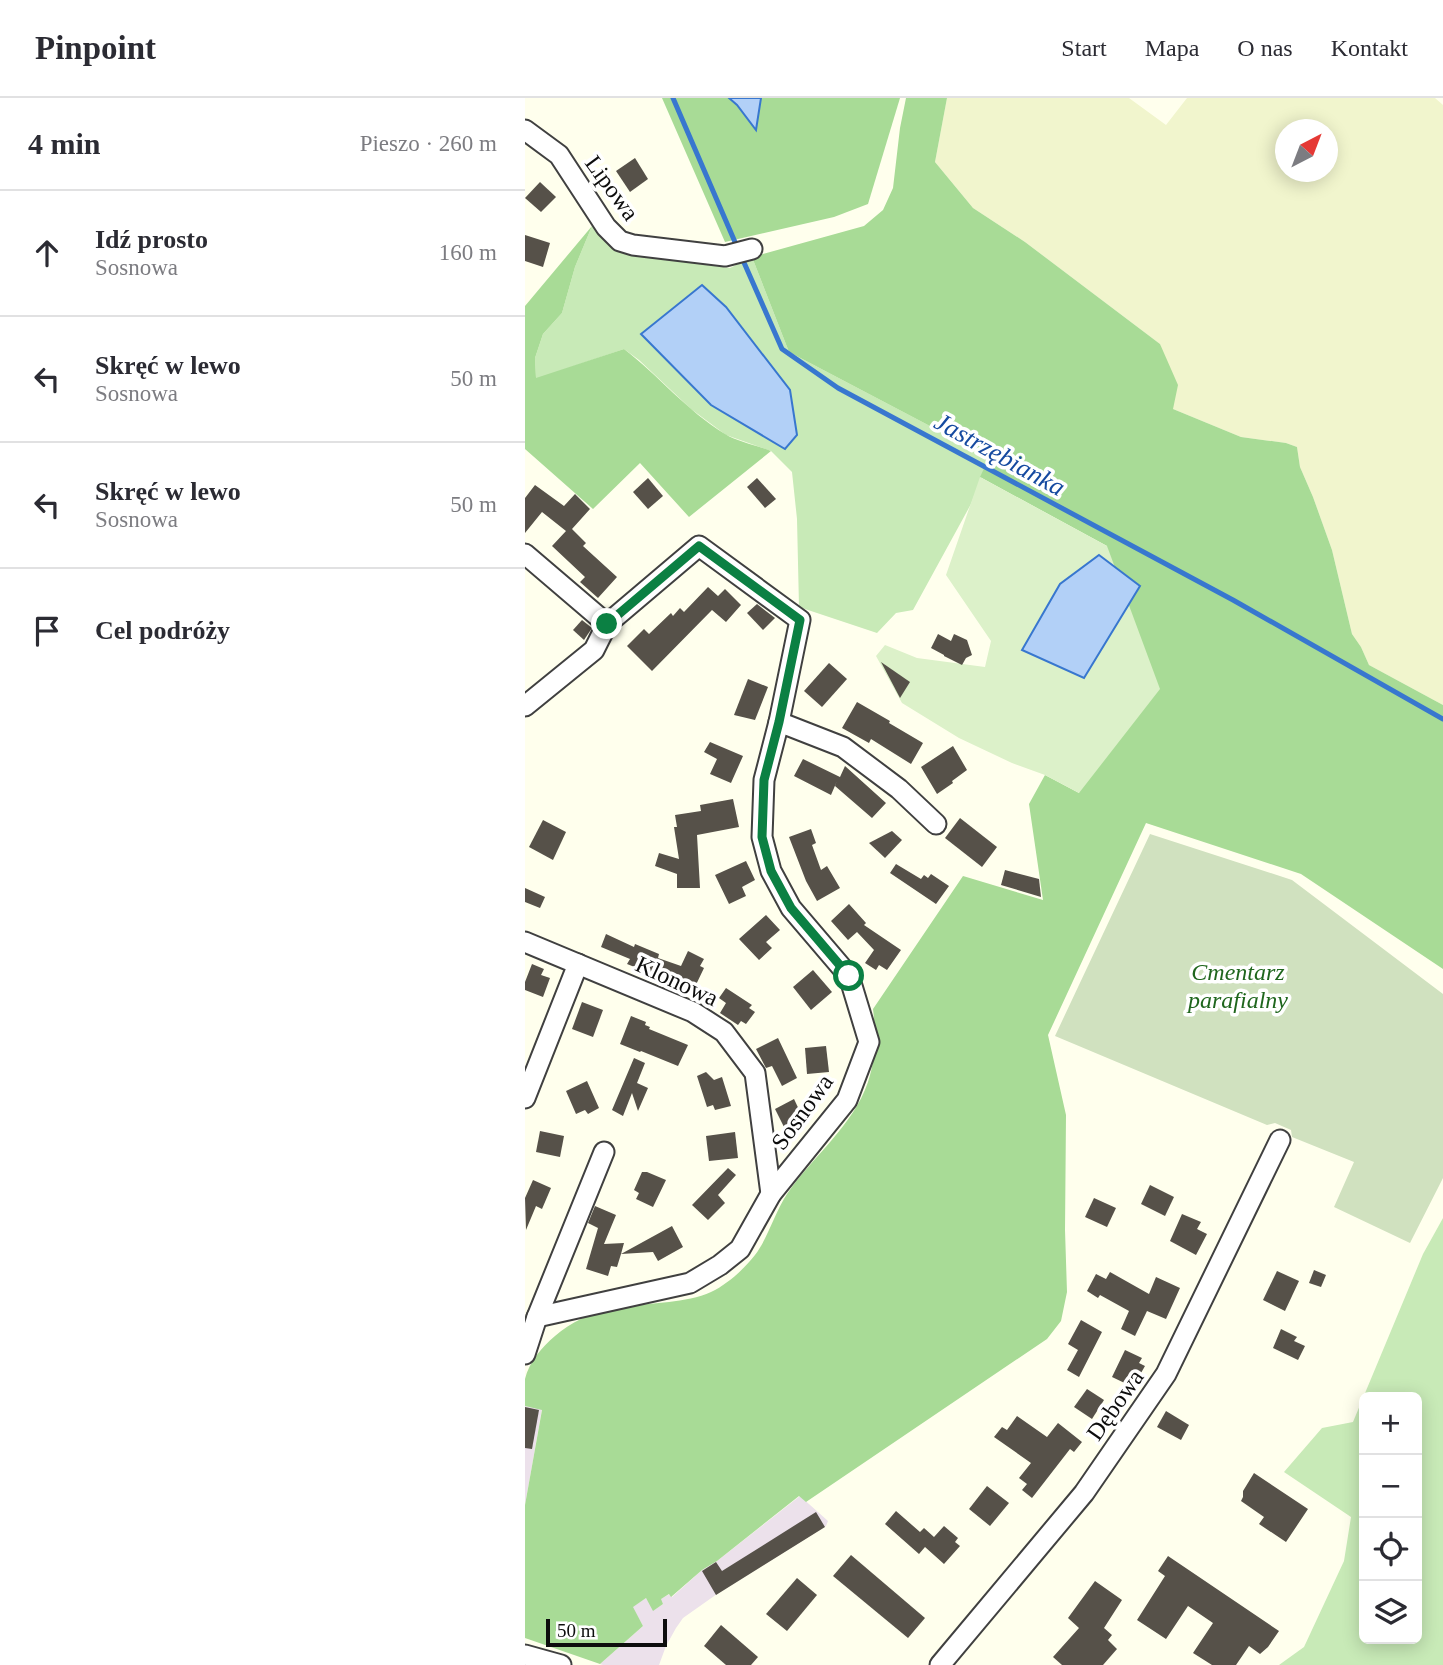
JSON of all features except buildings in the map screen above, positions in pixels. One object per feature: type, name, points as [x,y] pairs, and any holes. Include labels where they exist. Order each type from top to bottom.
[{"type":"street","name":"Lipowa","points":[[525,131],[559,155],[606,227],[619,241],[725,256],[753,249]]},
{"type":"street","name":"Sosnowa","points":[[537,1317],[690,1283],[740,1249],[771,1194],[847,1101],[869,1042],[849,976],[791,908],[771,871],[762,837],[764,780],[800,620],[699,546],[607,624]]},
{"type":"street","points":[[525,554],[607,624],[594,650],[525,706]]},
{"type":"street","points":[[779,722],[843,747],[899,789],[936,824]]},
{"type":"street","name":"Klonowa","points":[[525,942],[693,1012],[724,1032],[755,1073],[771,1194]]},
{"type":"street","points":[[525,1098],[578,964]]},
{"type":"street","name":"Dębowa","points":[[940,1665],[1084,1493],[1166,1374],[1280,1140]]},
{"type":"street","points":[[525,1354],[537,1317],[604,1152]]},
{"type":"street","points":[[525,1655],[561,1665]]},
{"type":"shaded area","points":[[525,1406],[542,1409],[525,1505]]},
{"type":"shaded area","points":[[800,1496],[828,1521],[826,1526],[683,1618],[666,1646],[659,1665],[600,1664],[643,1626],[632,1607],[646,1598],[654,1610],[663,1604],[660,1599],[670,1594],[672,1597],[702,1570]]},
{"type":"green space","points":[[662,98],[900,98],[868,204],[834,217],[725,242]]},
{"type":"green space","points":[[906,98],[947,98],[935,162],[973,208],[1025,242],[1160,344],[1178,385],[1173,409],[1241,437],[1297,447],[1300,467],[1332,550],[1352,634],[1369,665],[1443,705],[1443,969],[1301,874],[1146,823],[1048,1035],[1066,1115],[1067,1292],[1061,1321],[1047,1339],[806,1502],[799,1496],[671,1597],[669,1594],[661,1599],[663,1604],[653,1611],[646,1598],[633,1607],[643,1626],[600,1664],[525,1638],[525,1505],[542,1410],[525,1406],[525,1379],[530,1367],[550,1340],[581,1319],[609,1310],[701,1296],[723,1285],[746,1266],[760,1248],[787,1194],[853,1113],[871,1073],[875,1037],[873,1009],[963,876],[1043,900],[1029,804],[1045,775],[1079,793],[1107,546],[980,477],[989,458],[987,456],[789,352],[752,257],[864,226],[883,210],[893,188]]},
{"type":"green space","points":[[947,98],[1129,98],[1166,125],[1187,98],[1435,98],[1443,105],[1443,705],[1369,665],[1352,634],[1332,550],[1300,467],[1297,447],[1241,437],[1173,409],[1160,344],[1025,242],[973,208],[935,162]]},
{"type":"green space","points":[[592,226],[617,249],[639,256],[730,268],[752,257],[789,352],[989,457],[971,504],[913,610],[896,613],[877,633],[799,607],[797,519],[792,472],[771,451],[726,435],[691,409],[624,349],[536,379],[535,358],[543,334],[562,313],[575,267]]},
{"type":"green space","points":[[592,226],[575,267],[562,313],[543,334],[535,358],[536,378],[624,349],[711,425],[736,439],[771,451],[689,517],[640,463],[593,509],[525,449],[525,306]]},
{"type":"green space","points":[[980,477],[1107,546],[1160,689],[1079,793],[1045,775],[959,738],[902,703],[876,656],[885,645],[917,658],[985,667],[991,641],[946,575]]},
{"type":"green space","name":"Cmentarz parafialny","points":[[1150,834],[1292,880],[1443,994],[1443,1178],[1410,1243],[1334,1207],[1354,1162],[1292,1137],[1291,1130],[1275,1123],[1267,1125],[1055,1036]]},
{"type":"green space","points":[[1443,1218],[1443,1665],[1279,1665],[1304,1647],[1344,1561],[1351,1517],[1284,1472],[1322,1428],[1353,1422],[1359,1408],[1359,1644],[1422,1644],[1422,1392],[1366,1392],[1423,1254]]},
{"type":"water","points":[[729,98],[761,98],[756,130],[737,105]]},
{"type":"water","points":[[702,285],[726,307],[790,390],[797,435],[785,449],[711,405],[641,334]]},
{"type":"water","points":[[1099,555],[1140,586],[1084,678],[1022,650],[1060,584]]},
{"type":"waterway","name":"Jastrzębianka","points":[[673,98],[738,249]]},
{"type":"waterway","name":"Jastrzębianka","points":[[742,258],[782,349],[838,388],[1233,600],[1443,719]]},
{"type":"route","points":[[607,624],[699,546],[800,620],[764,780],[762,837],[771,871],[791,908],[849,976]]}]
